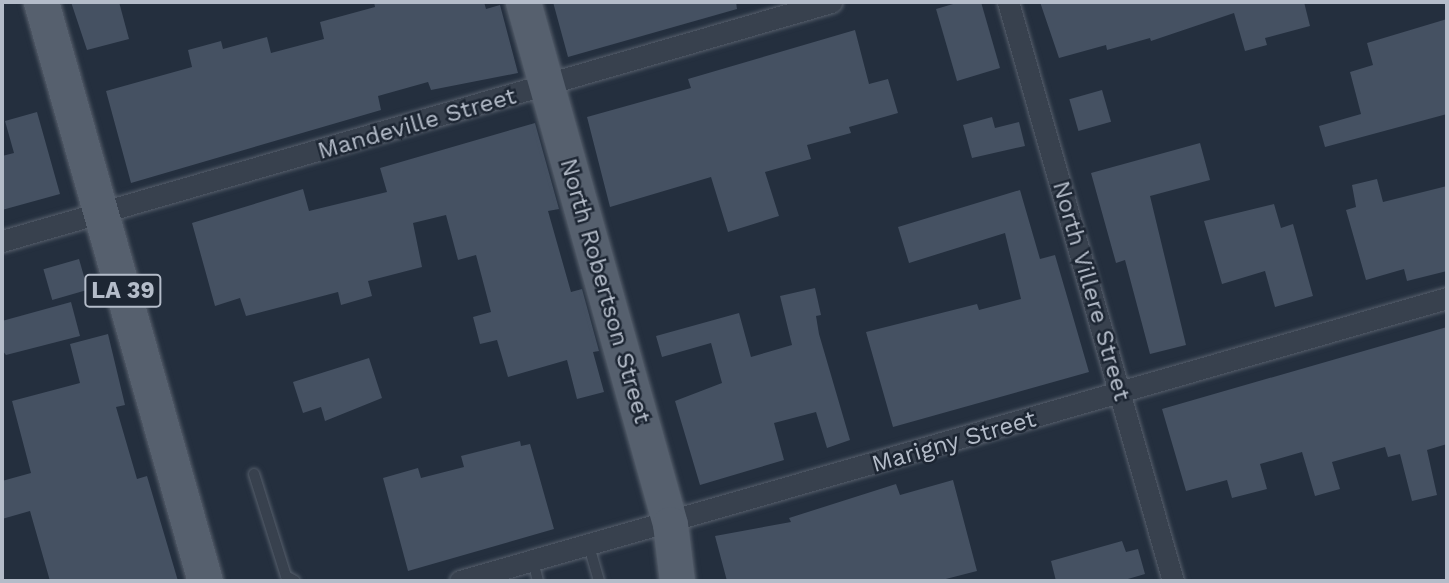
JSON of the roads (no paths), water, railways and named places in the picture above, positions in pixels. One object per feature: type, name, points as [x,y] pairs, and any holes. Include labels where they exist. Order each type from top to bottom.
[{"type":"main road","name":"LA 39","points":[[41,2],[205,581]]},
{"type":"main road","name":"North Robertson Street","points":[[523,2],[670,524]]},
{"type":"main road","points":[[670,524],[677,581]]},
{"type":"street","name":"Mandeville Street","points":[[2,242],[548,87],[831,2]]},
{"type":"street","name":"North Villere Street","points":[[1008,2],[1173,581]]},
{"type":"street","name":"Marigny Street","points":[[460,581],[535,571],[589,545],[1121,395],[1447,298]]},
{"type":"street","name":"North Robertson Street","points":[[670,524],[687,581]]},
{"type":"lane","points":[[254,474],[288,579]]},
{"type":"lane","points":[[589,545],[599,581]]}]
